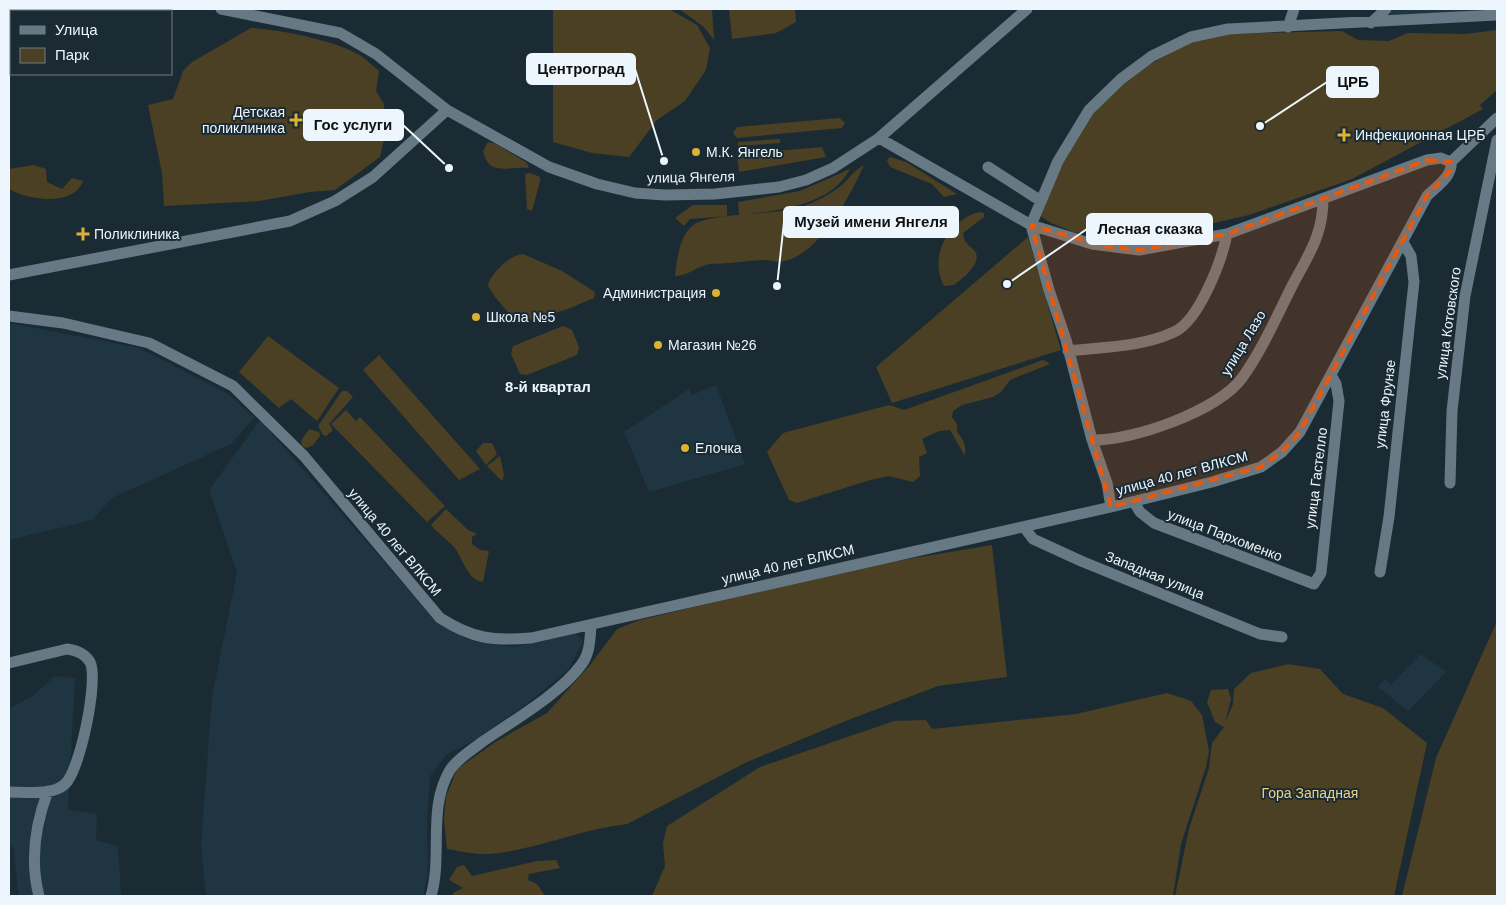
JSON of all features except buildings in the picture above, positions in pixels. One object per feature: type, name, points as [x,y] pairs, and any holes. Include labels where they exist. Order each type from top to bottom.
[{"type":"street","name":"улица Янгеля","points":[[221,9],[340,33],[376,54],[447,110],[566,174],[635,193],[665,195],[733,192],[778,187],[806,180],[833,168],[879,138],[1027,9]]},
{"type":"street","points":[[1288,27],[1294,9]]},
{"type":"street","points":[[1371,23],[1386,9]]},
{"type":"street","points":[[1111,507],[1106,483],[1031,225],[1058,161],[1089,110],[1121,79],[1152,56],[1191,38],[1228,29],[1497,15]]},
{"type":"street","points":[[9,275],[290,221],[335,201],[373,177],[447,110]]},
{"type":"street","name":"улица 40 лет ВЛКСМ","points":[[9,316],[63,323],[150,344],[233,386],[304,456],[440,618],[462,632],[474,636],[502,640],[531,638],[1134,502],[1261,467],[1282,452],[1300,432],[1427,196],[1451,170],[1451,162],[1497,118]]},
{"type":"street","points":[[879,138],[1031,225],[1092,244],[1139,250],[1228,234],[1427,160],[1441,158],[1451,162]]},
{"type":"street","name":"улица Котовского","points":[[1450,483],[1452,411],[1464,296],[1497,140]]},
{"type":"street","points":[[988,167],[1041,202]]},
{"type":"street","name":"улица Лазо","points":[[1092,440],[1108,440],[1152,430],[1198,409],[1230,391],[1242,378],[1267,335],[1321,229],[1323,200]]},
{"type":"street","points":[[1068,351],[1141,342],[1175,332],[1186,322],[1212,284],[1224,254],[1228,234]]},
{"type":"street","name":"улица Фрунзе","points":[[1380,572],[1389,517],[1414,282],[1412,256],[1403,242]]},
{"type":"street","name":"улица Гастелло","points":[[1314,584],[1321,573],[1336,442],[1339,401],[1336,384],[1331,375]]},
{"type":"street","name":"улица Пархоменко","points":[[1134,502],[1140,512],[1154,523],[1314,584]]},
{"type":"street","name":"Западная улица","points":[[1024,527],[1033,539],[1081,561],[1260,634],[1282,637]]},
{"type":"street","points":[[431,896],[438,839],[437,811],[442,786],[452,768],[472,749],[560,686],[582,665],[589,648],[591,625]]},
{"type":"street","points":[[9,663],[68,649],[84,656],[90,664],[93,675],[86,728],[77,765],[65,784],[48,791],[9,792]]},
{"type":"street","points":[[39,896],[34,877],[33,855],[48,791]]},
{"type":"highlighted area","points":[[1427,160],[1451,162],[1451,170],[1427,196],[1300,432],[1282,452],[1261,467],[1111,507],[1031,225],[1104,246],[1139,250],[1227,234]]},
{"type":"shaded area","points":[[1387,9],[1497,9],[1383,18]]},
{"type":"shaded area","points":[[9,323],[139,348],[227,393],[254,418],[231,444],[112,498],[92,520],[9,540]]},
{"type":"shaded area","name":"Елочка","points":[[716,385],[745,464],[649,492],[624,432],[689,389],[692,395]]},
{"type":"shaded area","points":[[260,420],[439,625],[471,641],[515,647],[576,632],[583,641],[568,670],[524,706],[473,741],[446,755],[430,776],[427,820],[428,872],[423,896],[206,896],[201,845],[212,697],[237,573],[209,490]]},
{"type":"shaded area","points":[[1421,654],[1446,672],[1408,711],[1378,687],[1385,679],[1391,685]]},
{"type":"shaded area","points":[[55,676],[75,678],[68,810],[97,814],[96,840],[118,846],[121,896],[19,896],[13,846],[9,844],[9,709],[34,695]]},
{"type":"green space","points":[[553,9],[669,9],[697,25],[710,48],[706,70],[685,101],[657,120],[629,157],[592,153],[553,142]]},
{"type":"green space","points":[[679,9],[712,9],[714,40],[704,27]]},
{"type":"green space","points":[[729,9],[795,9],[796,22],[776,33],[732,39]]},
{"type":"green space","points":[[251,28],[292,33],[338,45],[361,56],[379,71],[376,91],[384,104],[386,131],[380,157],[335,190],[310,192],[259,201],[164,206],[162,173],[148,105],[173,99],[183,71],[192,62]]},
{"type":"green space","points":[[1497,30],[1497,90],[1480,105],[1483,109],[1352,179],[1249,215],[1205,225],[1148,231],[1107,228],[1076,233],[1051,223],[1037,214],[1069,151],[1095,109],[1136,73],[1186,43],[1226,34],[1342,31],[1358,40],[1389,41],[1408,33],[1465,34]]},
{"type":"green space","points":[[840,118],[845,123],[842,128],[737,138],[733,133],[737,127]]},
{"type":"green space","points":[[780,139],[780,143],[738,146],[738,142]]},
{"type":"green space","points":[[488,142],[496,144],[527,163],[529,168],[500,168],[490,164],[483,151]]},
{"type":"green space","points":[[822,147],[826,157],[739,172],[737,154]]},
{"type":"green space","points":[[890,157],[906,162],[957,194],[944,197],[932,184],[890,167],[887,160]]},
{"type":"green space","points":[[34,165],[46,169],[47,182],[62,189],[72,178],[83,181],[78,189],[70,195],[60,198],[38,198],[9,189],[9,169]]},
{"type":"green space","points":[[864,165],[851,192],[833,221],[811,247],[798,256],[782,262],[763,260],[709,264],[684,275],[675,276],[681,243],[692,226],[712,218],[775,212],[801,207],[834,191]]},
{"type":"green space","points":[[850,169],[830,191],[816,199],[785,208],[739,215],[738,202],[800,191]]},
{"type":"green space","points":[[530,173],[540,177],[532,211],[527,209],[525,174]]},
{"type":"green space","points":[[693,205],[727,205],[727,216],[690,219],[684,226],[675,218]]},
{"type":"green space","points":[[979,212],[984,213],[984,217],[963,233],[964,239],[976,254],[975,264],[954,285],[944,286],[938,263],[944,241],[959,223],[968,216]]},
{"type":"green space","points":[[1028,237],[1061,350],[892,403],[876,367]]},
{"type":"green space","points":[[523,254],[562,271],[595,292],[594,298],[568,309],[538,318],[522,321],[513,318],[488,286],[489,281],[503,264],[512,257]]},
{"type":"green space","points":[[563,326],[572,330],[579,347],[577,355],[527,375],[520,374],[511,354],[513,346]]},
{"type":"green space","points":[[268,336],[339,388],[317,421],[291,399],[279,408],[239,372]]},
{"type":"green space","points":[[379,355],[480,469],[459,480],[363,370]]},
{"type":"green space","points":[[1043,360],[1050,364],[1010,380],[1001,392],[993,397],[962,405],[953,411],[952,417],[957,424],[957,432],[964,443],[965,456],[950,430],[939,431],[922,439],[927,453],[919,457],[920,476],[913,482],[889,476],[870,480],[797,503],[789,500],[767,452],[783,433],[889,405],[904,410]]},
{"type":"green space","points":[[342,391],[347,391],[353,397],[329,424],[333,430],[326,436],[323,435],[318,426]]},
{"type":"green space","points":[[346,410],[356,421],[360,417],[445,506],[427,522],[331,424]]},
{"type":"green space","points":[[309,429],[319,432],[320,436],[313,445],[307,448],[302,446],[301,441]]},
{"type":"green space","points":[[483,443],[492,443],[497,454],[486,465],[476,451]]},
{"type":"green space","points":[[500,456],[504,475],[502,481],[487,466]]},
{"type":"green space","points":[[446,509],[468,530],[477,534],[472,537],[472,544],[480,550],[489,551],[483,582],[469,573],[454,547],[431,525]]},
{"type":"green space","points":[[992,545],[1007,677],[938,686],[848,720],[747,762],[627,824],[592,830],[507,852],[479,854],[447,849],[444,820],[446,797],[457,769],[497,741],[547,713],[590,665],[617,629],[640,620],[866,566]]},
{"type":"green space","points":[[1497,621],[1497,896],[1402,896],[1436,758]]},
{"type":"green space","name":"Гора Западная","points":[[1288,664],[1320,669],[1343,694],[1383,708],[1427,743],[1394,896],[1175,896],[1189,829],[1209,768],[1212,743],[1224,727],[1215,722],[1207,702],[1211,690],[1228,689],[1231,699],[1225,723],[1233,704],[1234,689],[1251,673]]},
{"type":"green space","points":[[1167,693],[1191,701],[1202,715],[1209,751],[1206,767],[1181,844],[1173,896],[652,896],[665,866],[663,843],[667,826],[760,767],[894,721],[926,720],[932,729],[1076,714]]},
{"type":"green space","points":[[556,860],[560,868],[529,874],[528,880],[537,884],[545,896],[453,896],[453,893],[463,888],[449,880],[457,867],[464,865],[472,876],[537,861]]},
{"type":"place","name":"Детская поликлиника","points":[[296,120]]},
{"type":"place","name":"ЦРБ","points":[[1260,126]]},
{"type":"place","name":"Инфекционная ЦРБ","points":[[1344,135]]},
{"type":"place","name":"М.К. Янгель","points":[[696,152]]},
{"type":"place","name":"Центроград","points":[[664,161]]},
{"type":"place","name":"Гос услуги","points":[[449,168]]},
{"type":"place","name":"Поликлиника","points":[[83,234]]},
{"type":"place","name":"Лесная сказка","points":[[1007,284]]},
{"type":"place","name":"Музей имени Янгеля","points":[[777,286]]},
{"type":"place","name":"Администрация","points":[[716,293]]},
{"type":"place","name":"Школа №5","points":[[476,317]]},
{"type":"place","name":"Магазин №26","points":[[658,345]]},
{"type":"place","name":"Елочка","points":[[685,448]]},
{"type":"district","name":"8-й квартал","points":[[548,387]]}]
